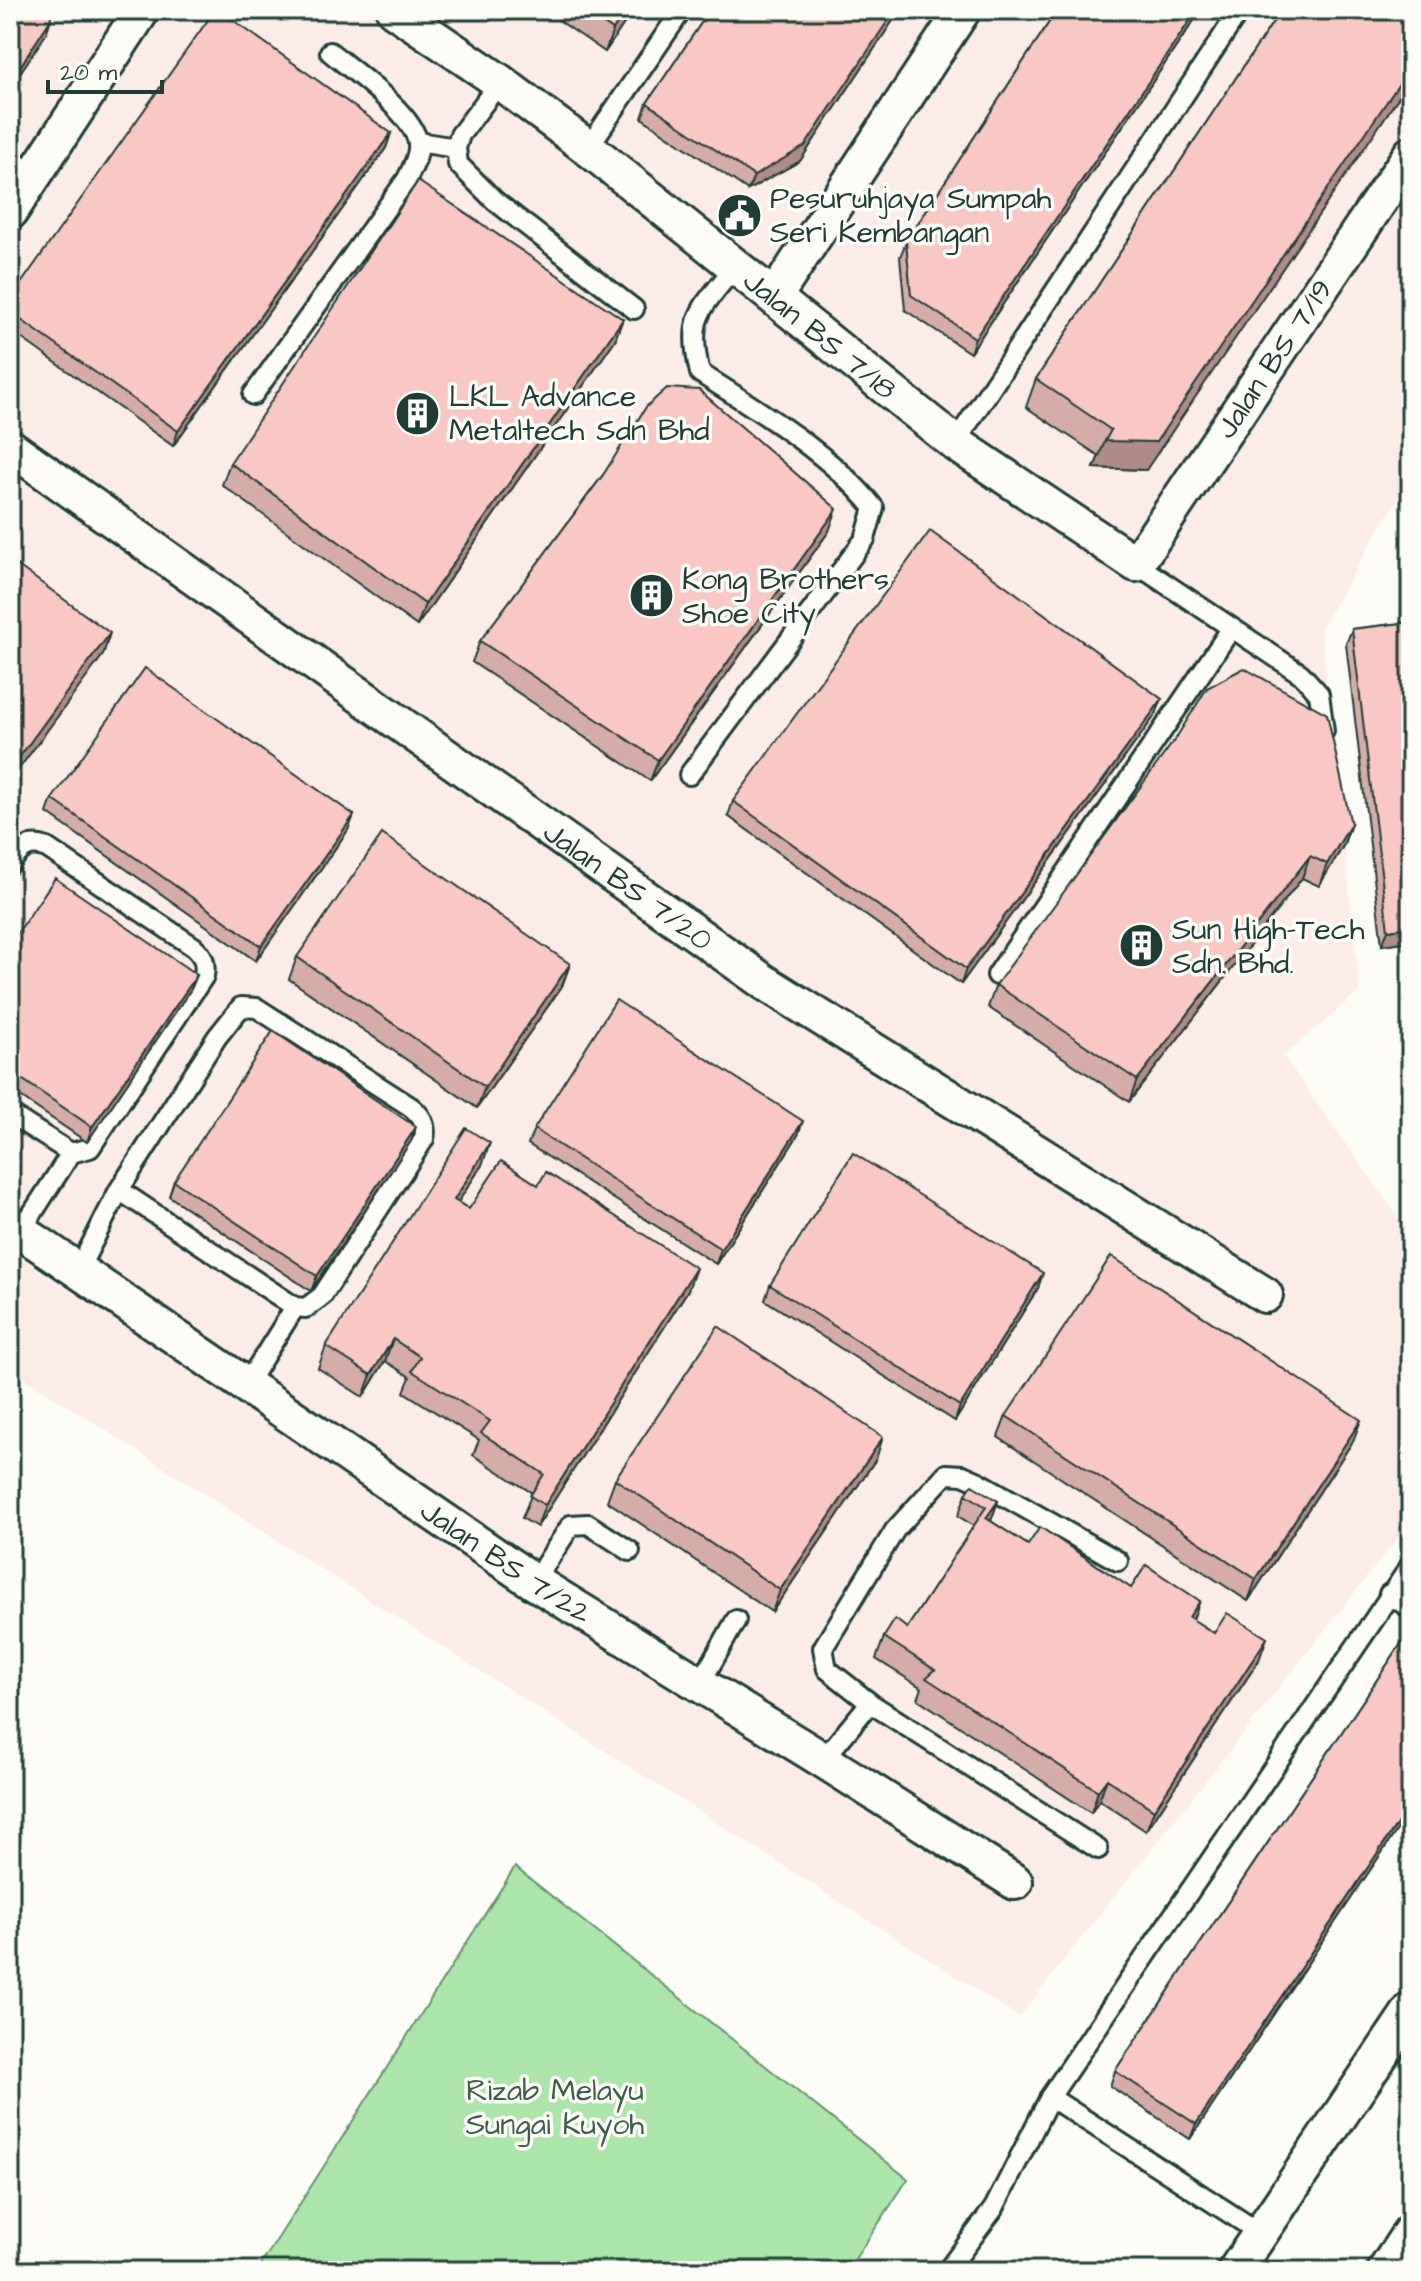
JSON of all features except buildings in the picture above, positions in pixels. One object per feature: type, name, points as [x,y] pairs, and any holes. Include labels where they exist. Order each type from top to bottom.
[{"type":"street","points":[[10,212],[22,166],[142,10]]},
{"type":"street","name":"Jalan BS 7/18","points":[[394,10],[500,82],[588,148],[955,443],[1136,564]]},
{"type":"street","points":[[775,296],[963,10]]},
{"type":"street","name":"Jalan BS 7/19","points":[[1136,564],[1411,154]]},
{"type":"street","name":"Jalan BS 7/20","points":[[10,447],[764,982],[1265,1295]]},
{"type":"street","name":"Jalan BS 7/22","points":[[16,1228],[534,1582],[1015,1882]]},
{"type":"street","points":[[1235,2271],[1411,2010]]},
{"type":"street","points":[[1385,2271],[1411,2231]]},
{"type":"lane","points":[[588,148],[682,10]]},
{"type":"lane","points":[[955,443],[1240,10]]},
{"type":"lane","points":[[253,395],[407,179],[418,142],[408,121],[330,52]]},
{"type":"lane","points":[[500,82],[468,123],[456,148],[458,164],[468,177],[634,309]]},
{"type":"lane","points":[[418,142],[456,148]]},
{"type":"lane","points":[[689,775],[865,539],[874,508],[856,485],[745,401],[700,373],[692,339],[698,315],[736,265]]},
{"type":"lane","points":[[1136,564],[1301,674],[1319,694],[1324,731]]},
{"type":"lane","points":[[997,975],[1231,629]]},
{"type":"lane","points":[[10,864],[25,846],[37,844],[47,848],[194,947],[205,959],[204,976],[90,1148],[71,1153],[16,1228]]},
{"type":"lane","points":[[78,1271],[119,1190],[217,1037],[241,1007],[257,1008],[411,1107],[424,1122],[424,1139],[322,1296],[306,1308],[295,1307],[119,1190]]},
{"type":"lane","points":[[10,1114],[71,1153]]},
{"type":"lane","points":[[246,1385],[295,1307]]},
{"type":"lane","points":[[1098,1849],[870,1703],[827,1669],[823,1648],[895,1530],[946,1474],[963,1475],[979,1482],[1118,1561]]},
{"type":"lane","points":[[534,1582],[571,1525],[588,1524],[630,1551]]},
{"type":"lane","points":[[947,2271],[994,2208],[1050,2097],[1411,1565]]},
{"type":"lane","points":[[1389,1594],[1411,1609]]},
{"type":"lane","points":[[700,1684],[736,1620]]},
{"type":"lane","points":[[823,1760],[870,1703]]},
{"type":"lane","points":[[1050,2097],[1260,2233]]},
{"type":"shaded area","points":[[10,10],[1411,10],[1411,476],[1321,628],[1360,991],[1283,1056],[1411,1235],[1411,1521],[1019,2017],[10,1369]]},
{"type":"green space","name":"Rizab Melayu Sungai Kuyoh","points":[[515,1867],[908,2179],[847,2271],[257,2271]]},
{"type":"place","name":"Pesuruhjaya Sumpah Seri Kembangan","points":[[739,215]]},
{"type":"place","name":"LKL Advance Metaltech Sdn Bhd","points":[[418,413]]},
{"type":"place","name":"Kong Brothers Shoe City","points":[[651,596]]},
{"type":"place","name":"Sun High-Tech Sdn. Bhd.","points":[[1141,946]]}]
